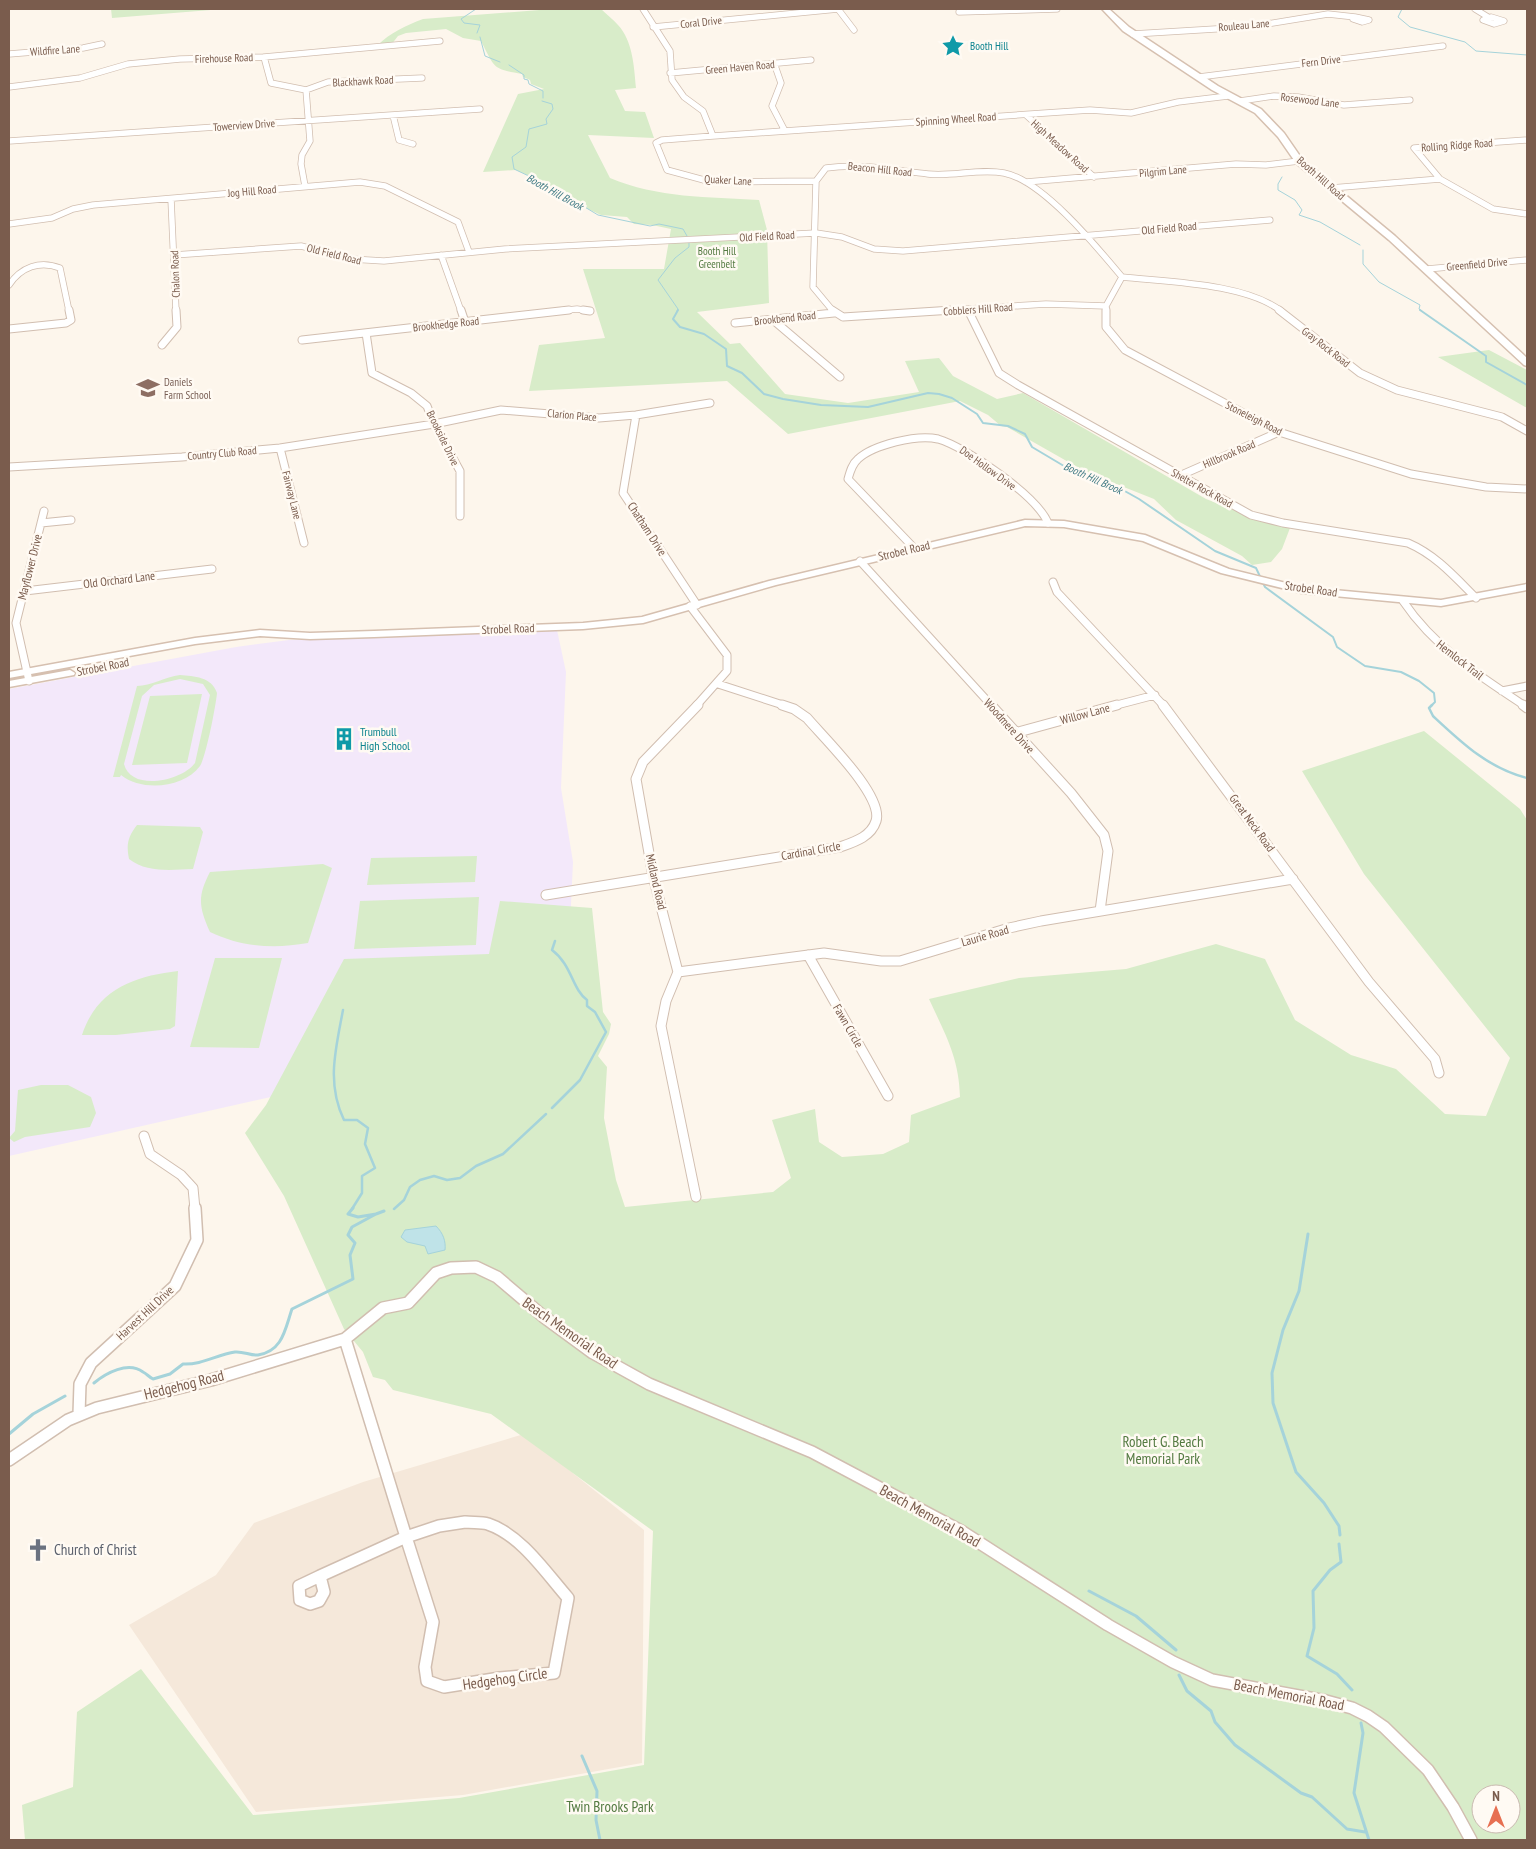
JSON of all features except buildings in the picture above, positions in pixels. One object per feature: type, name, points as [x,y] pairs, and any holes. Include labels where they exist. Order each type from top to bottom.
[{"type":"street","points":[[643,9],[670,52],[670,73],[681,94],[703,111],[713,136]]},
{"type":"street","points":[[838,9],[854,30]]},
{"type":"street","name":"Coral Drive","points":[[654,27],[838,9]]},
{"type":"street","points":[[959,12],[1057,9]]},
{"type":"street","name":"Booth Hill Road","points":[[1105,9],[1134,34],[1228,96],[1258,111],[1281,135],[1299,161],[1427,269],[1527,362]]},
{"type":"street","points":[[1475,9],[1488,17]]},
{"type":"street","name":"Rouleau Lane","points":[[1134,34],[1179,29],[1248,27],[1314,16],[1355,17]]},
{"type":"street","name":"Firehouse Road","points":[[9,87],[80,78],[128,64],[180,59],[264,57],[426,41],[440,42]]},
{"type":"street","name":"Wildfire Lane","points":[[9,54],[83,48],[102,44]]},
{"type":"street","name":"Fern Drive","points":[[1199,77],[1443,46]]},
{"type":"street","points":[[264,57],[272,83],[306,90],[310,120],[310,141],[302,155],[301,164],[305,186]]},
{"type":"street","name":"Green Haven Road","points":[[670,73],[811,60]]},
{"type":"street","points":[[774,64],[781,83],[772,106],[785,131]]},
{"type":"street","name":"Blackhawk Road","points":[[306,90],[328,82],[422,78]]},
{"type":"street","name":"Spinning Wheel Road","points":[[682,139],[1090,110],[1131,113],[1178,102],[1228,96]]},
{"type":"street","name":"Rosewood Lane","points":[[1240,101],[1274,96],[1298,97],[1344,105],[1410,100]]},
{"type":"street","name":"Towerview Drive","points":[[9,141],[480,109]]},
{"type":"street","points":[[393,115],[399,140],[413,144]]},
{"type":"street","name":"High Meadow Road","points":[[1026,115],[1094,177]]},
{"type":"street","name":"Quaker Lane","points":[[682,139],[662,140],[656,143],[668,170],[704,180],[724,182],[816,181]]},
{"type":"street","name":"Rolling Ridge Road","points":[[1440,179],[1414,148],[1527,140]]},
{"type":"street","name":"Pilgrim Lane","points":[[1026,182],[1236,164],[1266,165],[1299,161]]},
{"type":"street","name":"Beacon Hill Road","points":[[816,181],[826,168],[845,165],[931,174],[1006,173],[1026,182],[1087,235]]},
{"type":"street","points":[[1331,188],[1440,179],[1452,183],[1490,208],[1510,213],[1527,214]]},
{"type":"street","points":[[816,181],[813,287],[834,312]]},
{"type":"street","name":"Jog Hill Road","points":[[9,224],[52,218],[73,209],[93,205],[360,182],[385,186],[458,222],[469,252]]},
{"type":"street","name":"Chalon Road","points":[[162,345],[177,327],[171,198]]},
{"type":"street","name":"Old Field Road","points":[[174,255],[285,245],[318,248],[369,262],[469,252],[816,233],[842,237],[874,249],[903,251],[1270,220]]},
{"type":"street","points":[[1087,235],[1122,277],[1106,306]]},
{"type":"street","points":[[441,255],[465,322]]},
{"type":"street","name":"Greenfield Drive","points":[[1427,269],[1527,260]]},
{"type":"street","points":[[9,283],[15,274],[26,268],[53,264],[60,268],[72,320],[66,323],[9,329]]},
{"type":"street","name":"Gray Rock Road","points":[[1122,277],[1228,290],[1272,305],[1360,373],[1397,390],[1502,417],[1527,431]]},
{"type":"street","name":"Cobblers Hill Road","points":[[834,312],[842,317],[851,318],[1046,304],[1106,306]]},
{"type":"street","name":"Stoneleigh Road","points":[[1106,306],[1106,327],[1125,350],[1279,432],[1411,474],[1486,487],[1527,489]]},
{"type":"street","name":"Brookhedge Road","points":[[302,340],[578,308],[590,311]]},
{"type":"street","name":"Shelter Rock Road","points":[[968,310],[999,373],[1179,476],[1252,515],[1283,523],[1408,543],[1423,549],[1435,557],[1476,598]]},
{"type":"street","name":"Brookbend Road","points":[[736,323],[834,312]]},
{"type":"street","points":[[772,319],[840,377]]},
{"type":"street","name":"Brookside Drive","points":[[366,333],[372,373],[411,394],[427,406],[434,424],[460,471],[460,516]]},
{"type":"street","name":"Clarion Place","points":[[434,424],[501,410],[599,418],[636,416],[710,403]]},
{"type":"street","name":"Chatham Drive","points":[[636,416],[623,493],[693,605]]},
{"type":"street","name":"Country Club Road","points":[[9,467],[182,457],[280,448],[434,424]]},
{"type":"street","name":"Hillbrook Road","points":[[1179,476],[1279,432]]},
{"type":"street","name":"Doe Hollow Drive","points":[[915,549],[848,479],[851,466],[863,454],[908,438],[937,439],[958,446],[1029,498],[1042,510],[1048,523]]},
{"type":"street","name":"Fairway Lane","points":[[280,448],[304,543]]},
{"type":"street","name":"Mayflower Drive","points":[[28,677],[16,623],[44,511]]},
{"type":"street","points":[[41,523],[71,520]]},
{"type":"street","name":"Strobel Road","points":[[9,684],[28,677],[196,645],[275,635],[374,634],[583,626],[643,620],[860,561],[1003,527],[1048,523],[1145,538],[1225,571],[1254,580],[1302,590],[1403,601],[1441,603],[1527,587]]},
{"type":"street","name":"Woodmere Drive","points":[[860,561],[1071,793],[1108,842],[1100,911]]},
{"type":"street","name":"Old Orchard Lane","points":[[25,591],[212,569]]},
{"type":"street","name":"Great Neck Road","points":[[1053,582],[1057,592],[1155,695],[1369,982],[1435,1059],[1439,1073]]},
{"type":"street","name":"Hemlock Trail","points":[[1403,601],[1413,618],[1431,637],[1461,662],[1527,708]]},
{"type":"street","name":"Midland Road","points":[[678,972],[653,876],[636,778],[643,762],[718,684],[727,671],[727,655],[693,605]]},
{"type":"street","name":"Strobel Road","points":[[9,675],[28,677]]},
{"type":"street","name":"Cardinal Circle","points":[[546,895],[653,876],[840,847],[862,839],[876,822],[877,807],[870,792],[807,718],[794,709],[718,684]]},
{"type":"street","points":[[1502,691],[1527,686]]},
{"type":"street","name":"Willow Lane","points":[[1015,733],[1155,695]]},
{"type":"street","name":"Laurie Road","points":[[678,972],[808,955],[847,953],[885,962],[900,961],[1009,928],[1293,879]]},
{"type":"street","name":"Fawn Circle","points":[[808,955],[888,1096]]},
{"type":"street","points":[[678,972],[666,1001],[661,1026],[696,1197]]},
{"type":"street","name":"Harvest Hill Drive","points":[[79,1414],[80,1384],[85,1372],[100,1354],[175,1286],[197,1240],[192,1188],[181,1175],[165,1166],[150,1154],[144,1136]]},
{"type":"street","name":"Beach Memorial Road","points":[[364,1321],[383,1308],[408,1303],[425,1282],[436,1273],[451,1268],[464,1267],[476,1267],[487,1271],[498,1277],[515,1295],[551,1323],[609,1362],[649,1384],[707,1410],[780,1436],[961,1531],[1108,1625],[1173,1662],[1212,1680],[1326,1701],[1352,1708],[1368,1716],[1384,1726],[1428,1770],[1472,1840]]},
{"type":"street","name":"Hedgehog Road","points":[[9,1460],[54,1428],[79,1414],[134,1397],[212,1380],[345,1338],[364,1321]]},
{"type":"street","name":"Hedgehog Circle","points":[[320,1574],[406,1537],[439,1526],[465,1522],[489,1524],[504,1532],[528,1553],[568,1598],[554,1673],[500,1678],[444,1687],[427,1681],[425,1667],[433,1622],[406,1537],[345,1338]]},
{"type":"shaded area","points":[[557,630],[566,672],[561,788],[573,862],[570,924],[333,1083],[9,1156],[9,689],[236,647],[289,640]]},
{"type":"shaded area","points":[[524,1434],[644,1530],[642,1763],[463,1795],[256,1812],[129,1625],[216,1575],[254,1523],[363,1482]]},
{"type":"green space","points":[[111,9],[223,9],[112,18]]},
{"type":"green space","name":"Booth Hill Greenbelt","points":[[552,9],[601,9],[623,31],[630,46],[636,88],[615,90],[625,111],[645,112],[654,138],[588,135],[610,178],[628,185],[665,193],[759,200],[767,230],[769,303],[697,312],[730,344],[740,343],[785,394],[848,403],[919,392],[905,361],[939,358],[953,376],[997,399],[1023,393],[1206,499],[1253,517],[1290,528],[1282,549],[1271,562],[1252,565],[1242,556],[1176,520],[1154,499],[1086,472],[1007,427],[1001,426],[988,415],[960,401],[788,434],[727,381],[529,391],[539,345],[605,338],[583,269],[664,269],[671,229],[634,224],[627,217],[601,215],[573,202],[549,185],[516,170],[483,172],[518,94],[544,89],[531,84],[530,80],[523,77],[522,74],[505,71],[496,66],[481,41],[463,38],[446,29],[406,33],[398,36],[391,45],[377,46],[398,30],[423,19]]},
{"type":"green space","points":[[1489,350],[1527,370],[1527,408],[1438,357]]},
{"type":"green space","points":[[185,675],[202,678],[215,688],[217,693],[208,742],[200,766],[184,779],[162,785],[140,784],[121,775],[120,777],[113,777],[137,686],[148,685],[174,676]],"holes":[[[180,679],[203,684],[210,695],[195,763],[179,775],[157,781],[146,781],[136,778],[129,773],[124,764],[142,696],[154,685]]]},
{"type":"green space","points":[[202,694],[187,763],[132,765],[150,696]]},
{"type":"green space","name":"Robert G. Beach Memorial Park","points":[[1424,731],[1520,809],[1527,820],[1527,1840],[25,1840],[22,1805],[73,1787],[77,1712],[141,1669],[253,1815],[459,1798],[644,1765],[653,1531],[491,1414],[393,1390],[385,1380],[373,1377],[363,1352],[344,1329],[284,1196],[245,1133],[266,1105],[344,959],[489,954],[500,901],[592,908],[603,1012],[611,1024],[609,1034],[598,1056],[607,1067],[604,1118],[616,1180],[625,1207],[773,1192],[791,1178],[772,1120],[815,1109],[819,1142],[842,1157],[883,1154],[909,1142],[911,1115],[960,1097],[954,1058],[946,1035],[929,999],[1019,978],[1126,969],[1216,944],[1265,959],[1295,1020],[1351,1055],[1396,1069],[1445,1114],[1486,1116],[1510,1058],[1364,874],[1302,771]]},
{"type":"green space","points":[[137,825],[200,827],[203,832],[193,869],[151,869],[129,859],[128,841]]},
{"type":"green space","points":[[477,856],[475,882],[367,885],[371,858]]},
{"type":"green space","points":[[323,864],[332,868],[308,943],[283,946],[246,944],[210,932],[202,909],[201,895],[210,872]]},
{"type":"green space","points":[[479,897],[476,945],[354,949],[360,901]]},
{"type":"green space","points":[[215,958],[282,958],[259,1048],[190,1047]]},
{"type":"green space","points":[[178,971],[175,1026],[170,1029],[116,1035],[82,1035],[97,1006],[120,988],[133,981],[162,973]]},
{"type":"green space","points":[[41,1085],[68,1085],[91,1097],[96,1113],[90,1127],[25,1137],[14,1142],[9,1138],[15,1131],[18,1090]]},
{"type":"water","points":[[436,1226],[441,1231],[445,1250],[428,1254],[425,1246],[407,1242],[401,1237],[405,1230]]},
{"type":"waterway","name":"Booth Hill Brook","points":[[476,9],[461,19],[464,23],[480,25],[477,33]]},
{"type":"waterway","points":[[1402,9],[1398,17],[1410,27],[1465,42],[1476,51],[1527,55]]},
{"type":"waterway","name":"Booth Hill Brook","points":[[480,37],[485,56],[500,62]]},
{"type":"waterway","name":"Booth Hill Brook","points":[[509,65],[524,75],[524,79],[528,80],[529,84],[543,91],[543,98]]},
{"type":"waterway","name":"Booth Hill Brook","points":[[542,101],[552,104],[553,109],[546,119],[547,124],[529,129],[526,147],[512,157],[514,169],[550,186],[598,215],[650,226],[659,224],[683,229],[687,236]]},
{"type":"waterway","points":[[1282,177],[1278,184],[1278,190],[1295,200],[1302,210],[1299,215],[1320,222],[1360,245]]},
{"type":"waterway","name":"Booth Hill Brook","points":[[677,311],[678,309],[658,280],[675,258],[689,247],[689,242]]},
{"type":"waterway","points":[[1363,250],[1363,264],[1379,282],[1420,305],[1419,309],[1422,311]]},
{"type":"waterway","name":"Booth Hill Brook","points":[[678,310],[673,319],[680,327],[704,334],[726,349],[727,366],[742,373],[764,394],[821,405],[868,407],[928,393],[939,394],[952,398],[977,414],[983,423],[1008,426],[1025,434],[1032,447],[1069,469],[1114,485],[1139,499],[1215,551],[1256,568],[1265,587],[1333,637],[1337,647],[1365,666],[1401,672],[1419,681],[1434,693],[1435,702],[1429,708],[1433,716],[1454,736],[1500,768],[1527,778]]},
{"type":"waterway","points":[[1420,310],[1486,356],[1486,362],[1527,385]]},
{"type":"waterway","points":[[552,1108],[580,1080],[606,1032],[595,1012],[587,1006],[587,1000],[578,990],[564,963],[552,950],[555,941]]},
{"type":"waterway","points":[[343,1010],[335,1052],[335,1093],[344,1120],[357,1120],[368,1128],[365,1144],[375,1168],[362,1176],[362,1193],[352,1209]]},
{"type":"waterway","points":[[394,1209],[404,1200],[410,1187],[420,1180],[434,1176],[447,1180],[460,1178],[476,1166],[503,1154],[546,1114]]},
{"type":"waterway","points":[[353,1208],[348,1214],[358,1217],[376,1214]]},
{"type":"waterway","points":[[376,1214],[384,1211]]},
{"type":"waterway","points":[[94,1383],[111,1372],[124,1368],[137,1369],[153,1379],[170,1374],[183,1364],[196,1363],[235,1352],[258,1355],[273,1349],[282,1338],[292,1309],[353,1279],[350,1255],[355,1243],[348,1235],[352,1227],[376,1214]]},
{"type":"waterway","points":[[1308,1234],[1299,1291],[1283,1330],[1272,1373],[1273,1403],[1296,1472],[1324,1503],[1339,1526],[1340,1535]]},
{"type":"waterway","points":[[9,1434],[33,1414],[65,1396]]},
{"type":"waterway","points":[[1339,1544],[1341,1562],[1330,1570],[1313,1591],[1314,1628],[1307,1656],[1337,1674],[1352,1690]]},
{"type":"waterway","points":[[1089,1591],[1136,1616],[1176,1650]]},
{"type":"waterway","points":[[1179,1675],[1187,1691],[1211,1711],[1215,1722],[1235,1745],[1301,1793],[1312,1797],[1347,1829],[1365,1832]]},
{"type":"waterway","points":[[1361,1723],[1363,1733],[1354,1793],[1369,1840]]},
{"type":"waterway","points":[[582,1756],[597,1791],[596,1820],[600,1840]]},
{"type":"place","name":"Booth Hill","points":[[953,46]]},
{"type":"place","name":"Daniels Farm School","points":[[148,388]]},
{"type":"place","name":"Trumbull High School","points":[[344,739]]},
{"type":"place","name":"Church of Christ","points":[[38,1550]]},
{"type":"park label","name":"Twin Brooks Park","points":[[610,1807]]}]
